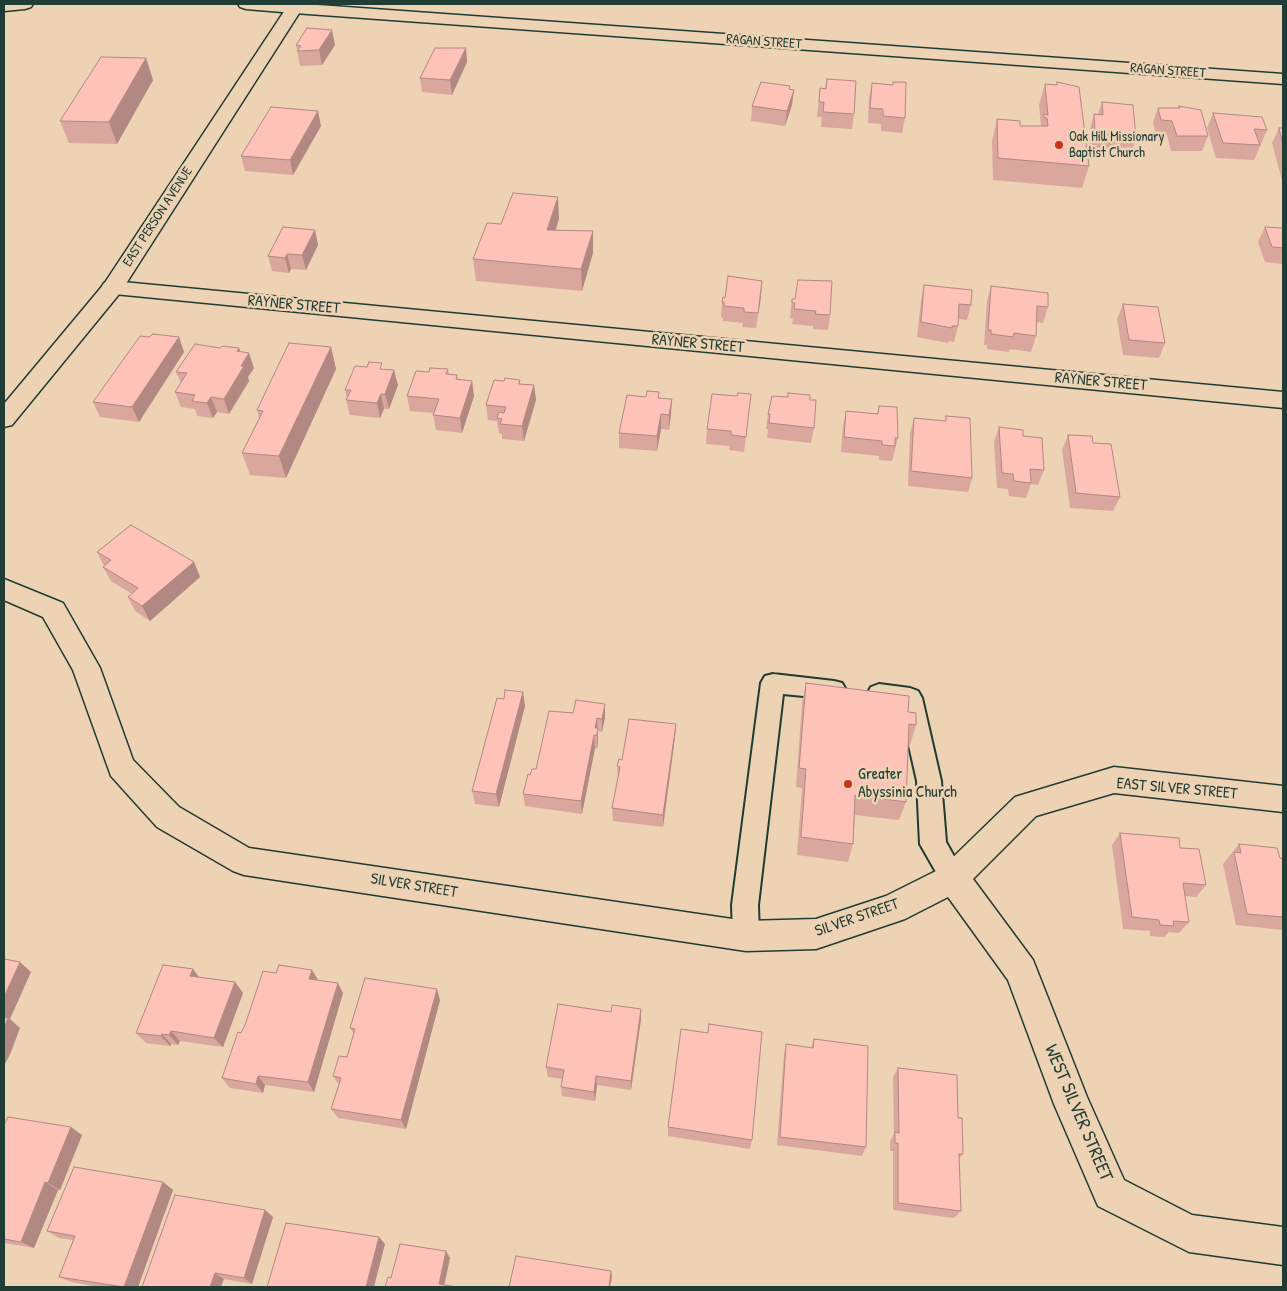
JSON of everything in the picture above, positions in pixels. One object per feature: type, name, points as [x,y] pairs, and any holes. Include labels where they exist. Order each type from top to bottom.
[{"type":"street","points":[[4,6],[25,4]]},
{"type":"street","name":"RAGAN STREET","points":[[246,4],[296,6],[1283,79]]},
{"type":"street","name":"EAST PERSON AVENUE","points":[[4,419],[112,288],[296,6]]},
{"type":"street","name":"RAYNER STREET","points":[[112,288],[1283,400]]},
{"type":"street","name":"SILVER STREET","points":[[4,588],[53,610],[86,668],[121,767],[168,817],[244,861],[746,936],[816,934],[894,908],[953,878]]},
{"type":"street","name":"EAST SILVER STREET","points":[[953,878],[1026,806],[1114,780],[1283,799]]},
{"type":"street","name":"WEST SILVER STREET","points":[[953,878],[1021,971],[1072,1104],[1111,1193],[1189,1233],[1283,1246]]},
{"type":"lane","points":[[746,936],[745,905],[773,683],[910,698],[929,781],[933,844],[953,878]]},
{"type":"building","points":[[307,28],[332,30],[319,50],[297,51],[301,46],[296,45]]},
{"type":"building","points":[[435,48],[466,48],[450,80],[420,78]]},
{"type":"building","points":[[101,57],[146,58],[109,122],[60,121]]},
{"type":"building","points":[[827,79],[856,81],[854,114],[823,112],[824,102],[819,102],[820,88],[826,89]]},
{"type":"building","points":[[761,82],[790,86],[789,89],[794,90],[787,111],[752,106]]},
{"type":"building","points":[[893,82],[906,82],[905,118],[883,116],[883,109],[870,108],[872,83],[893,85]]},
{"type":"building","points":[[1057,82],[1079,87],[1089,166],[998,158],[997,119],[1020,121],[1020,126],[1048,126],[1047,118],[1044,117],[1044,114],[1048,115],[1045,84],[1057,85]]},
{"type":"building","points":[[1102,102],[1133,105],[1136,139],[1095,132],[1094,114],[1103,115]]},
{"type":"building","points":[[1179,106],[1201,110],[1208,136],[1177,136],[1172,121],[1161,120],[1158,108],[1180,108]]},
{"type":"building","points":[[271,107],[318,111],[290,160],[241,156]]},
{"type":"building","points":[[1213,113],[1262,117],[1267,130],[1254,129],[1260,145],[1223,143]]},
{"type":"building","points":[[1279,128],[1283,128],[1283,145]]},
{"type":"building","points":[[513,193],[558,197],[547,230],[593,231],[581,269],[473,259],[487,223],[501,224]]},
{"type":"building","points":[[283,227],[315,230],[302,255],[287,254],[285,258],[268,256]]},
{"type":"building","points":[[1265,227],[1283,228],[1283,248],[1272,247]]},
{"type":"building","points":[[728,276],[762,281],[758,313],[744,312],[744,308],[724,306],[724,302],[722,302],[723,297],[725,298]]},
{"type":"building","points":[[798,280],[832,281],[830,315],[815,314],[816,311],[794,309],[795,303],[792,303],[792,299],[795,299]]},
{"type":"building","points":[[924,285],[972,290],[971,305],[959,304],[958,326],[952,326],[952,328],[921,322]]},
{"type":"building","points":[[991,286],[1048,293],[1048,307],[1037,306],[1036,336],[1014,333],[1013,337],[991,334],[991,330],[988,330]]},
{"type":"building","points":[[1123,304],[1158,307],[1165,343],[1129,340]]},
{"type":"building","points":[[153,334],[179,337],[132,407],[93,402],[140,336],[149,337]]},
{"type":"building","points":[[289,343],[331,347],[279,456],[242,453],[263,411],[257,410]]},
{"type":"building","points":[[195,344],[220,348],[222,346],[239,348],[237,351],[249,353],[241,366],[244,366],[224,399],[211,397],[207,403],[192,401],[195,395],[175,392],[187,373],[176,372]]},
{"type":"building","points":[[369,362],[382,363],[380,369],[394,370],[385,394],[381,394],[377,403],[346,400],[351,390],[345,390],[355,366],[367,367]]},
{"type":"building","points":[[430,368],[448,369],[446,374],[457,375],[456,379],[472,381],[460,418],[433,415],[439,399],[407,396],[416,371],[429,372]]},
{"type":"building","points":[[505,378],[520,380],[519,384],[534,385],[522,426],[500,424],[502,419],[497,418],[499,412],[504,413],[506,407],[486,405],[494,380],[504,381]]},
{"type":"building","points":[[647,391],[659,392],[658,398],[672,399],[669,415],[661,414],[657,436],[619,433],[627,395],[646,397]]},
{"type":"building","points":[[738,393],[751,394],[746,437],[731,435],[731,431],[707,429],[712,394],[737,396]]},
{"type":"building","points":[[788,393],[810,395],[810,400],[816,400],[814,428],[769,423],[770,414],[768,414],[772,396],[788,397]]},
{"type":"building","points":[[879,406],[897,407],[898,438],[895,438],[895,446],[882,445],[882,441],[844,437],[846,411],[878,414]]},
{"type":"building","points":[[946,416],[970,418],[972,478],[911,471],[914,418],[946,421]]},
{"type":"building","points":[[999,427],[1023,430],[1023,436],[1042,438],[1044,470],[1030,469],[1031,483],[1014,481],[1013,474],[1002,473]]},
{"type":"building","points":[[1068,435],[1092,436],[1093,443],[1111,444],[1120,497],[1076,493]]},
{"type":"building","points":[[131,525],[194,562],[142,606],[128,597],[138,588],[103,567],[111,560],[97,552]]},
{"type":"building","name":"Greater Abyssinia Church","points":[[806,683],[909,696],[908,712],[916,713],[916,725],[909,724],[906,802],[855,795],[853,844],[801,837],[806,769],[799,768]]},
{"type":"building","points":[[505,690],[523,692],[496,794],[472,791],[497,698],[504,699]]},
{"type":"building","points":[[576,700],[605,704],[602,719],[597,718],[595,728],[598,728],[597,735],[594,735],[581,801],[523,794],[528,774],[530,775],[532,769],[536,769],[549,711],[573,713]]},
{"type":"building","points":[[629,719],[676,724],[663,815],[612,808],[620,767],[617,766],[619,759],[622,760]]},
{"type":"building","points":[[1120,833],[1179,838],[1180,848],[1199,849],[1206,885],[1183,883],[1189,922],[1173,921],[1174,926],[1160,925],[1159,920],[1132,917]]},
{"type":"building","points":[[1239,844],[1277,848],[1280,858],[1283,859],[1283,917],[1247,914],[1234,852],[1241,853]]},
{"type":"building","points":[[4,959],[20,962],[4,997]]},
{"type":"building","points":[[163,965],[193,969],[190,976],[235,982],[214,1038],[171,1031],[169,1035],[162,1034],[161,1036],[136,1033]]},
{"type":"building","points":[[279,965],[312,970],[309,979],[338,983],[308,1082],[258,1076],[256,1084],[222,1078],[238,1032],[241,1033],[245,1025],[263,971],[276,973]]},
{"type":"building","points":[[365,978],[437,989],[401,1120],[331,1109],[341,1078],[333,1076],[339,1056],[347,1057],[355,1029],[350,1028]]},
{"type":"building","points":[[558,1004],[611,1012],[612,1005],[641,1009],[631,1081],[596,1076],[594,1092],[561,1087],[564,1070],[546,1067]]},
{"type":"building","points":[[4,1017],[8,1018],[4,1028]]},
{"type":"building","points":[[709,1024],[762,1032],[752,1140],[668,1127],[681,1029],[708,1033]]},
{"type":"building","points":[[814,1039],[868,1046],[866,1147],[780,1137],[786,1044],[813,1048]]},
{"type":"building","points":[[898,1068],[957,1075],[958,1118],[962,1118],[963,1154],[959,1154],[961,1211],[898,1203],[898,1143],[895,1143],[895,1132],[899,1133]]},
{"type":"building","points":[[8,1117],[71,1127],[48,1183],[45,1182],[21,1242],[4,1239],[4,1125]]},
{"type":"building","points":[[74,1167],[163,1182],[124,1287],[59,1277],[75,1236],[47,1231]]},
{"type":"building","points":[[175,1195],[265,1210],[244,1278],[215,1273],[210,1287],[142,1287]]},
{"type":"building","points":[[286,1223],[379,1237],[366,1287],[267,1287]]},
{"type":"building","points":[[400,1244],[446,1251],[439,1284],[457,1287],[385,1287],[388,1277],[391,1278]]},
{"type":"building","points":[[516,1256],[611,1271],[609,1287],[509,1287]]},
{"type":"place","name":"Oak Hill Missionary Baptist Church","points":[[1059,145]]},
{"type":"place","name":"Greater Abyssinia Church","points":[[848,784]]}]
